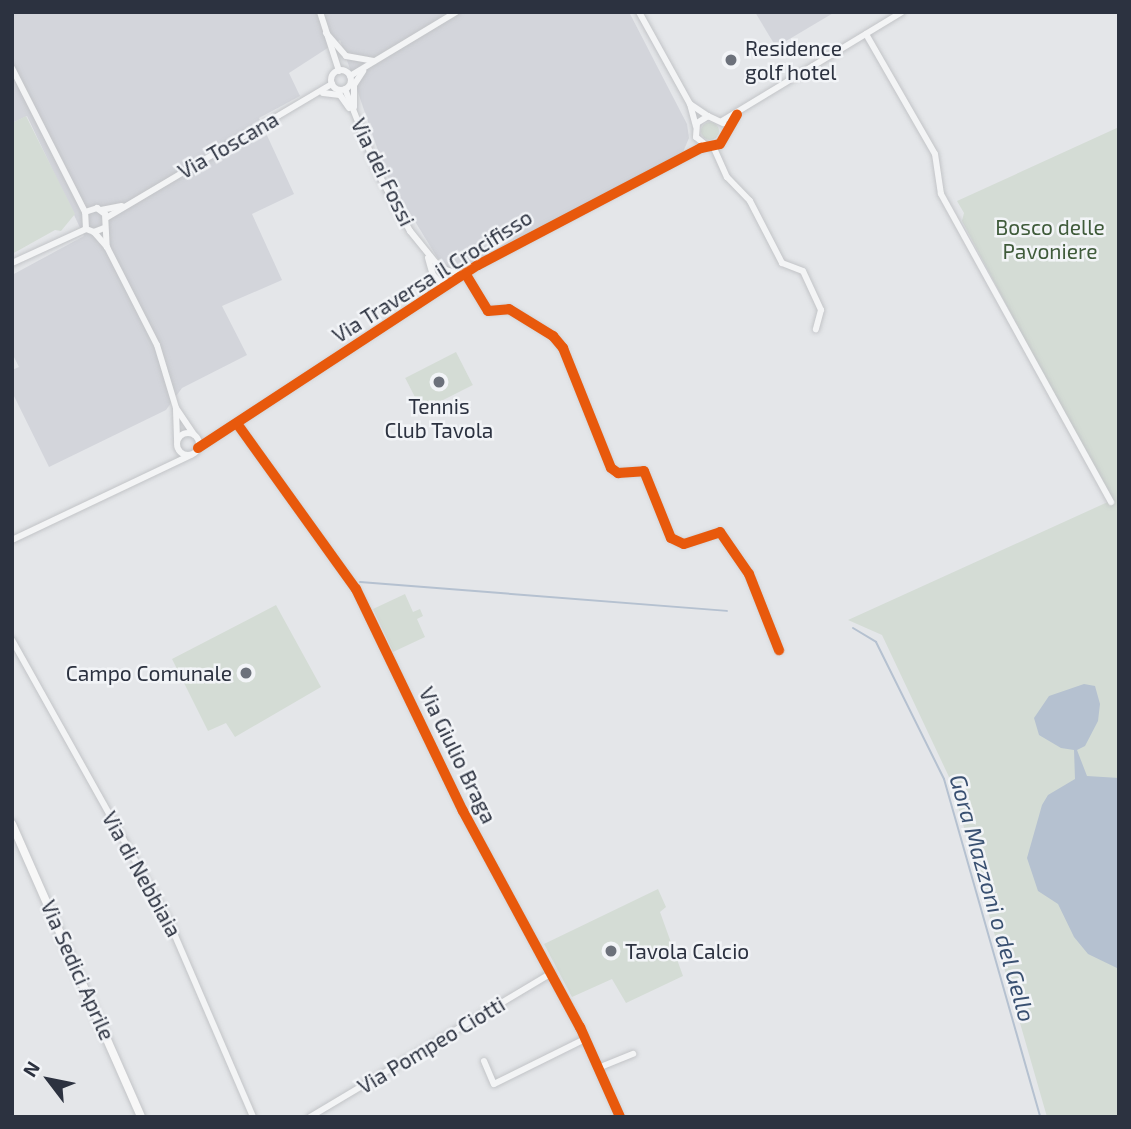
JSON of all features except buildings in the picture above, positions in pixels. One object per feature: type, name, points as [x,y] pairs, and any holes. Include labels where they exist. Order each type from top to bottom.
[{"type":"main road","name":"Via Sedici Aprile","points":[[12,824],[141,1117]]},
{"type":"street","points":[[320,12],[339,71],[350,76]]},
{"type":"street","points":[[339,71],[332,76],[332,84],[345,89],[350,76],[383,59],[456,12]]},
{"type":"street","points":[[639,12],[690,104],[699,141],[710,146],[727,177],[750,201],[782,263],[803,271],[821,310],[816,329]]},
{"type":"street","name":"Via Traversa il Crocifisso","points":[[722,121],[901,13]]},
{"type":"street","points":[[326,33],[346,56],[356,61],[383,59]]},
{"type":"street","points":[[866,34],[935,154],[941,194],[1111,502]]},
{"type":"street","points":[[12,68],[79,193],[85,212],[82,220],[65,236]]},
{"type":"street","points":[[355,116],[354,85],[364,69]]},
{"type":"street","name":"Via Toscana","points":[[106,218],[332,84]]},
{"type":"street","name":"Via dei Fossi","points":[[345,89],[380,177],[426,253],[440,268],[445,287]]},
{"type":"street","points":[[316,95],[340,94],[355,116]]},
{"type":"street","points":[[690,104],[708,116],[722,121],[726,130]]},
{"type":"street","name":"Via Traversa il Crocifisso","points":[[198,448],[238,425],[464,274],[569,215],[722,141],[737,114]]},
{"type":"street","points":[[696,127],[708,116]]},
{"type":"street","name":"Via Traversa il Crocifisso","points":[[680,161],[699,141]]},
{"type":"street","points":[[79,193],[93,208],[101,210],[106,218],[104,228],[107,247]]},
{"type":"street","name":"Via Toscana","points":[[101,210],[124,206]]},
{"type":"street","points":[[85,212],[93,208]]},
{"type":"street","points":[[82,220],[86,229]]},
{"type":"street","points":[[94,232],[104,228]]},
{"type":"street","points":[[12,264],[65,236],[86,229],[94,232],[107,247],[157,345],[176,408],[178,444],[182,453],[191,454]]},
{"type":"street","name":"Via dei Fossi","points":[[426,253],[433,275],[434,293]]},
{"type":"street","name":"Via dei Fossi","points":[[440,268],[464,274]]},
{"type":"street","points":[[464,274],[488,311],[509,309],[553,336],[563,348],[611,468],[618,473],[644,471],[671,538],[684,544],[720,532],[749,574],[779,650]]},
{"type":"street","name":"Via dei Fossi","points":[[433,275],[445,287]]},
{"type":"street","points":[[12,540],[191,454],[198,448],[196,437],[176,408]]},
{"type":"street","name":"Via Giulio Braga","points":[[238,425],[356,589],[463,811],[552,974],[620,1117]]},
{"type":"street","points":[[163,467],[184,434],[196,437]]},
{"type":"street","name":"Via Traversa il Crocifisso","points":[[196,437],[214,438]]},
{"type":"street","name":"Via di Nebbiaia","points":[[12,640],[167,917],[253,1117]]},
{"type":"street","name":"Via Pompeo Ciotti","points":[[310,1117],[552,974]]},
{"type":"street","points":[[484,1061],[494,1084],[585,1039]]},
{"type":"street","points":[[598,1068],[633,1054]]},
{"type":"shaded area","points":[[12,12],[629,12],[687,124],[689,138],[683,152],[459,271],[443,267],[386,174],[340,40],[289,73],[300,96],[259,118],[294,194],[252,214],[282,280],[222,306],[247,355],[182,388],[166,410],[49,467],[12,392],[12,370],[19,367],[12,353],[12,275],[84,236],[27,116],[12,123]]},
{"type":"shaded area","points":[[755,12],[835,12],[776,47]]},
{"type":"green space","points":[[26,116],[75,214],[61,231],[55,230],[12,254],[12,123]]},
{"type":"green space","points":[[706,122],[714,122],[719,131],[717,138],[706,140],[701,135],[701,127]]},
{"type":"green space","name":"Bosco delle Pavoniere","points":[[1119,127],[1119,1117],[1047,1117],[950,779],[882,635],[848,620],[1110,501],[962,221],[964,213],[957,201]]},
{"type":"green space","name":"Tennis Club Tavola","points":[[456,352],[473,385],[422,411],[405,378]]},
{"type":"green space","points":[[405,594],[413,612],[420,609],[423,616],[417,619],[425,637],[393,652],[373,609]]},
{"type":"green space","name":"Campo Comunale","points":[[276,605],[321,687],[235,737],[226,723],[208,731],[172,659]]},
{"type":"green space","name":"Tavola Calcio","points":[[658,889],[666,907],[660,912],[683,976],[626,1003],[612,979],[572,997],[544,944]]},
{"type":"water","points":[[1084,684],[1095,686],[1100,704],[1098,721],[1085,746],[1077,750],[1087,776],[1119,778],[1119,969],[1088,954],[1074,937],[1058,904],[1038,891],[1027,858],[1042,805],[1048,795],[1075,779],[1074,750],[1061,748],[1039,735],[1034,718],[1049,696]]},
{"type":"waterway","points":[[360,582],[727,611]]},
{"type":"waterway","name":"Gora Mazzoni o del Gello","points":[[853,628],[876,642],[944,779],[1040,1117]]},
{"type":"cycle path","points":[[198,448],[478,265],[701,148],[720,144],[737,114]]},
{"type":"cycle path","points":[[465,273],[488,311],[509,309],[553,336],[563,348],[611,468],[618,473],[644,471],[671,538],[684,544],[720,532],[749,574],[779,650]]},
{"type":"cycle path","points":[[238,425],[356,589],[463,811],[580,1027],[620,1117]]},
{"type":"place","name":"Residence golf hotel","points":[[731,60]]},
{"type":"place","name":"Tennis Club Tavola","points":[[439,382]]},
{"type":"place","name":"Campo Comunale","points":[[246,673]]},
{"type":"place","name":"Tavola Calcio","points":[[611,951]]}]
